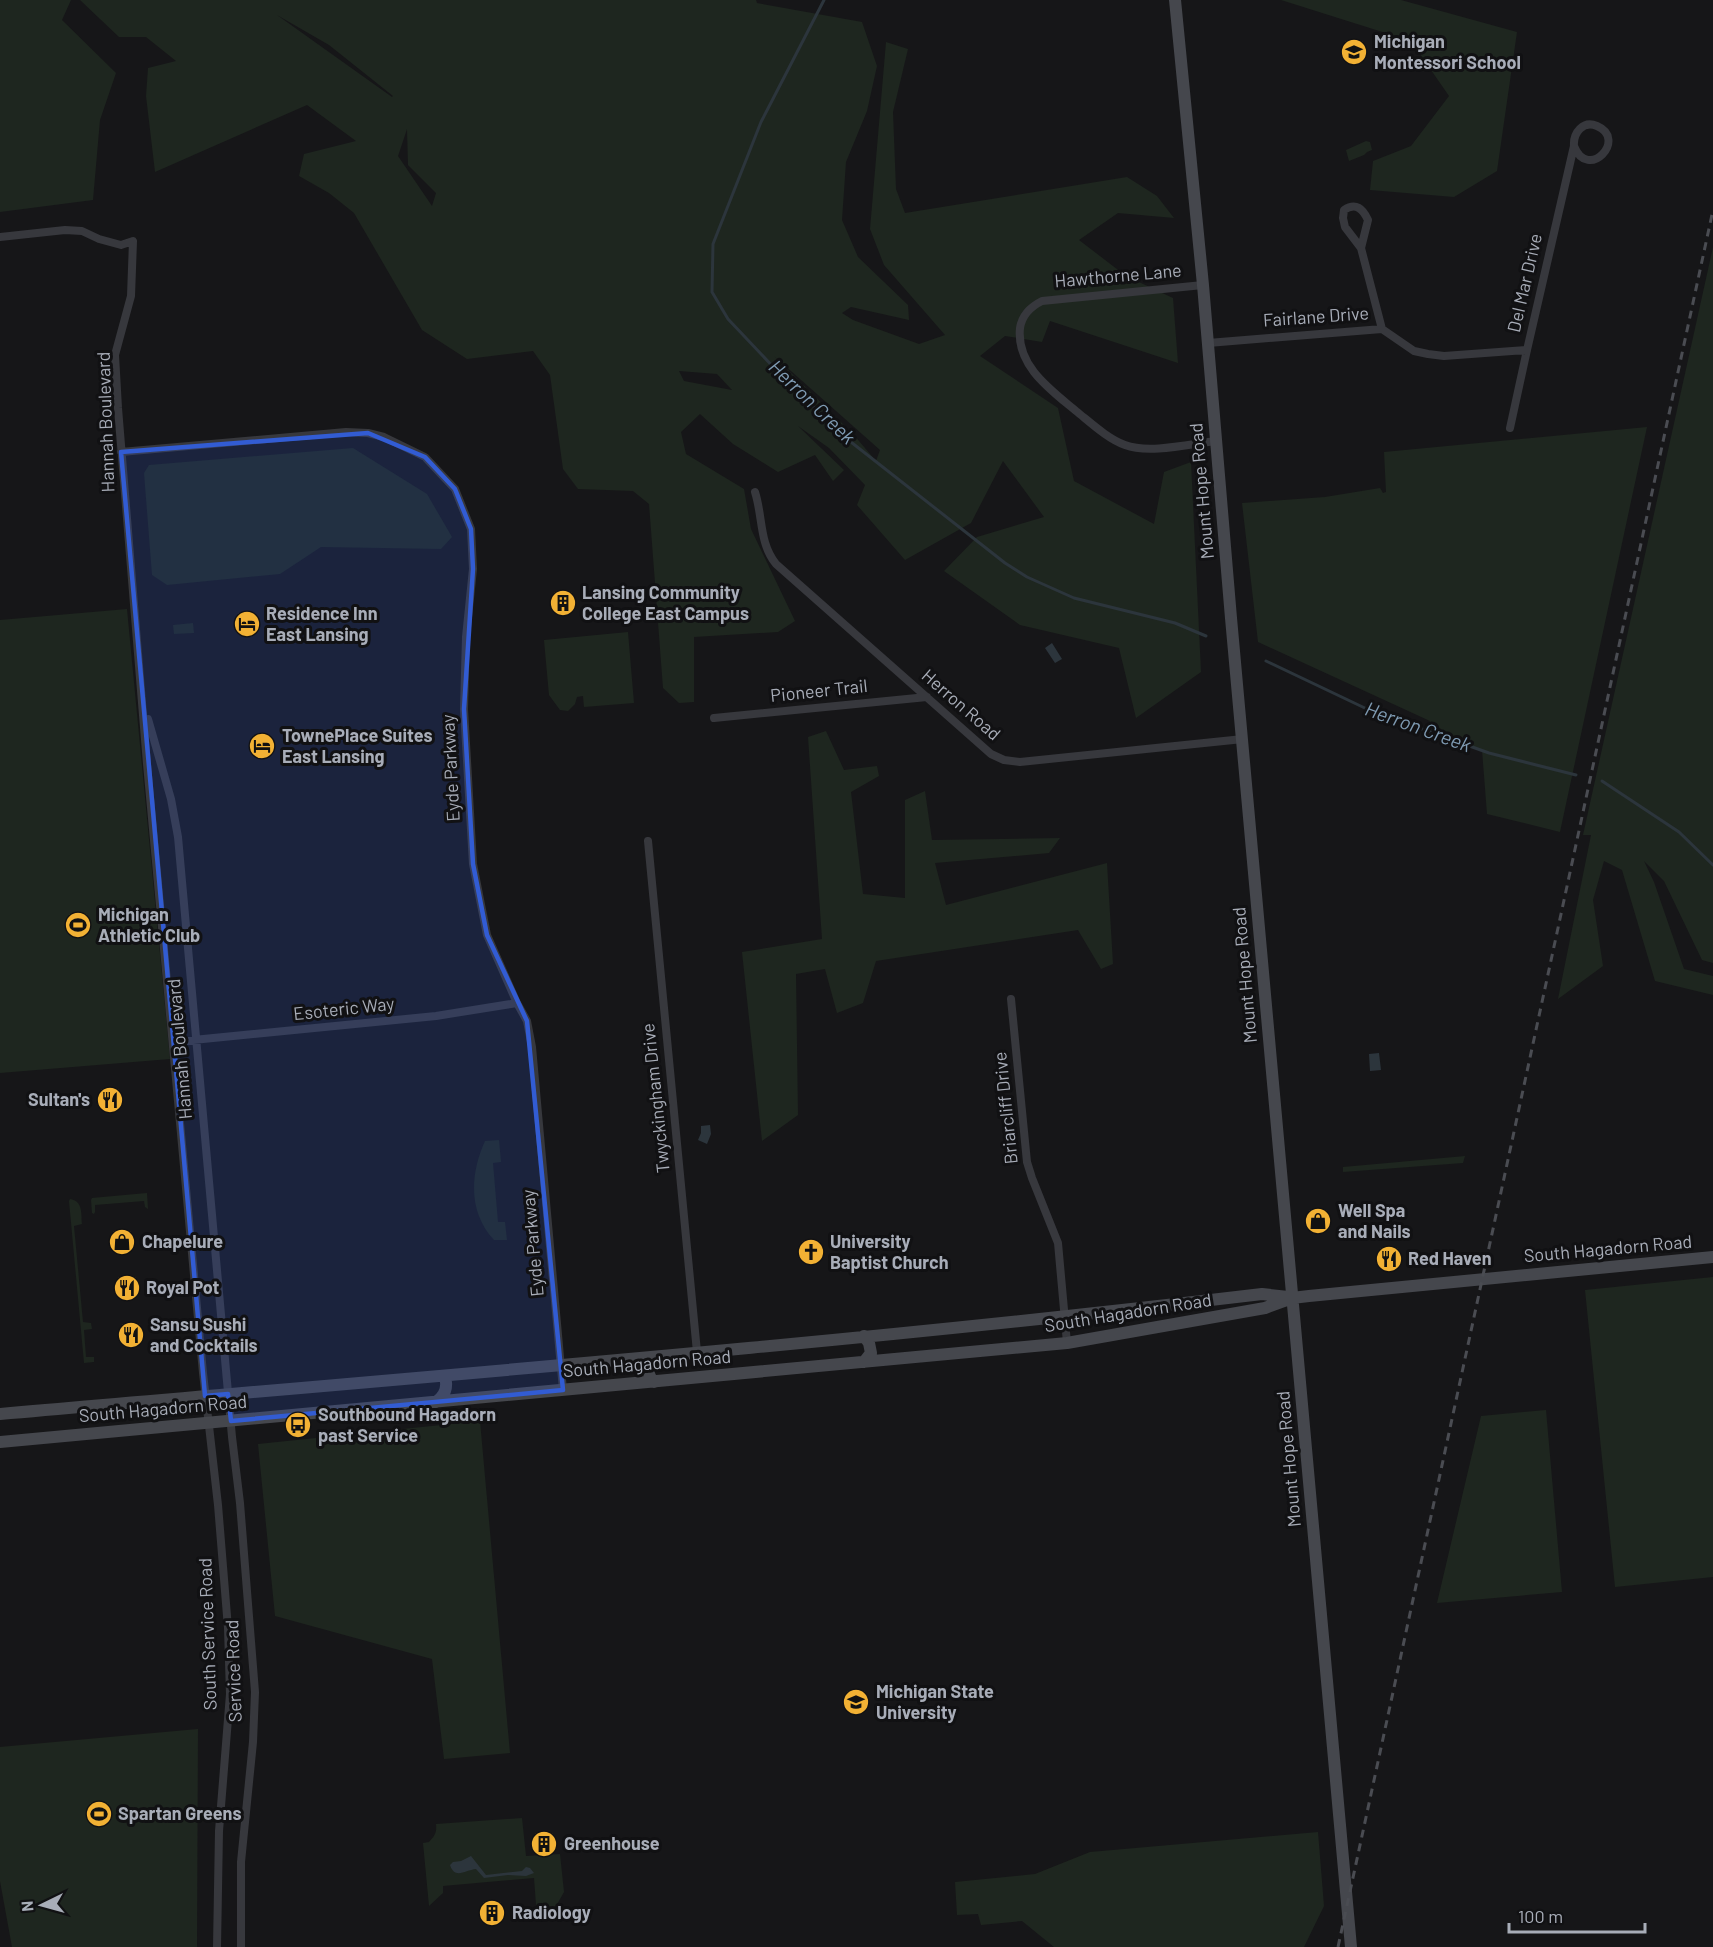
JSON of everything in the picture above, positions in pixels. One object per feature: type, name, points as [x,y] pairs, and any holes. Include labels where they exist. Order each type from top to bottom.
[{"type":"street","name":"Mount Hope Road","points":[[1175,0],[1203,285],[1351,1947]]},
{"type":"street","name":"Del Mar Drive","points":[[1510,428],[1577,132],[1585,126],[1594,125],[1599,127],[1608,138],[1607,148],[1602,156],[1597,158],[1583,158],[1574,146]]},
{"type":"street","points":[[1361,248],[1368,220],[1359,207],[1349,207],[1344,210],[1345,227],[1361,248],[1382,329]]},
{"type":"street","name":"Hannah Boulevard","points":[[0,237],[66,230],[82,231],[121,245],[133,241],[131,296],[115,355],[121,452],[205,1396]]},
{"type":"street","name":"Hawthorne Lane","points":[[1203,285],[1042,301],[1024,316],[1020,340],[1025,358],[1038,378],[1090,423],[1120,442],[1145,448],[1216,441]]},
{"type":"street","name":"Fairlane Drive","points":[[1208,343],[1382,329],[1414,351],[1428,354],[1444,356],[1527,350]]},
{"type":"street","name":"Eyde Parkway","points":[[121,452],[345,432],[368,433],[384,437],[425,457],[455,489],[471,529],[473,569],[466,638],[464,709],[473,864],[488,935],[527,1021],[532,1047],[563,1390]]},
{"type":"street","name":"Herron Road","points":[[755,492],[765,546],[776,564],[991,754],[1009,761],[1082,756],[1243,739]]},
{"type":"street","name":"Pioneer Trail","points":[[714,718],[927,697]]},
{"type":"street","name":"Hannah Boulevard","points":[[143,704],[171,799],[178,837],[228,1394]]},
{"type":"street","name":"Twyckingham Drive","points":[[648,841],[697,1352]]},
{"type":"street","name":"Briarcliff Drive","points":[[1011,999],[1027,1162],[1058,1244],[1067,1343]]},
{"type":"street","name":"Esoteric Way","points":[[173,1042],[425,1018],[517,1003]]},
{"type":"street","name":"South Hagadorn Road","points":[[0,1442],[1067,1343],[1264,1308],[1292,1298],[1713,1257]]},
{"type":"street","name":"South Hagadorn Road","points":[[0,1414],[445,1377],[1065,1317],[1262,1294],[1292,1298]]},
{"type":"street","points":[[864,1336],[869,1343],[871,1353],[864,1362]]},
{"type":"street","points":[[652,1357],[648,1371],[654,1382]]},
{"type":"street","points":[[436,1402],[445,1392],[445,1377]]},
{"type":"street","name":"Service Road","points":[[228,1394],[240,1503],[255,1692],[253,1742],[241,1862],[241,1947]]},
{"type":"street","name":"South Service Road","points":[[205,1396],[218,1505],[228,1628],[230,1694],[219,1831],[217,1945]]},
{"type":"highlighted area","points":[[368,433],[425,457],[455,489],[471,529],[473,569],[464,709],[473,864],[487,935],[527,1021],[563,1390],[231,1421],[228,1394],[205,1396],[121,452]]},
{"type":"shaded area","points":[[0,0],[71,0],[62,20],[116,73],[100,120],[93,200],[0,212]]},
{"type":"shaded area","points":[[80,0],[756,0],[757,3],[862,22],[877,66],[867,111],[846,162],[842,220],[858,257],[908,305],[909,320],[851,307],[842,313],[853,320],[919,344],[945,335],[884,265],[870,229],[886,42],[908,49],[893,112],[896,189],[905,213],[1127,177],[1157,196],[1174,218],[1118,213],[1079,240],[1126,276],[1173,298],[1178,363],[1050,321],[1042,342],[1005,336],[980,356],[1058,408],[1074,481],[1154,524],[1164,472],[1191,462],[1201,672],[1136,718],[1119,648],[1020,625],[944,571],[977,537],[1044,517],[1003,461],[971,523],[905,560],[857,505],[865,485],[829,448],[798,426],[844,470],[833,481],[815,455],[778,472],[733,444],[700,414],[681,432],[686,454],[744,489],[751,529],[795,621],[778,632],[694,637],[694,702],[679,703],[663,688],[649,504],[633,491],[578,489],[563,469],[550,375],[533,351],[467,359],[422,330],[354,213],[329,193],[299,176],[304,154],[356,141],[307,105],[155,172],[146,96],[148,68],[176,61],[146,37],[119,37]],"holes":[[[277,15],[329,45],[392,97]],[[407,129],[408,165],[436,193],[432,206],[398,156]],[[774,356],[880,450],[876,461],[853,434]],[[679,371],[717,374],[732,390],[684,381]]]},
{"type":"shaded area","points":[[1281,0],[1401,0],[1517,32],[1497,171],[1454,197],[1370,190],[1373,161],[1411,146],[1449,96],[1411,41]]},
{"type":"shaded area","points":[[1366,141],[1370,142],[1372,150],[1349,161],[1346,150]]},
{"type":"shaded area","points":[[1713,247],[1713,963],[1702,960],[1664,881],[1644,861],[1654,882],[1684,969],[1713,976],[1713,995],[1655,981],[1622,870],[1604,861],[1593,900],[1603,966],[1558,999],[1591,835],[1583,835]]},
{"type":"shaded area","points":[[1647,427],[1560,832],[1487,814],[1482,750],[1425,730],[1430,721],[1258,642],[1242,503],[1325,497],[1380,488],[1383,493],[1386,492],[1384,452]]},
{"type":"shaded area","points":[[353,448],[427,494],[452,537],[441,549],[321,547],[280,574],[167,585],[152,575],[144,473],[149,465]]},
{"type":"shaded area","name":"Michigan Athletic Club","points":[[127,609],[170,1059],[0,1073],[0,620]]},
{"type":"shaded area","points":[[193,623],[194,633],[174,634],[173,625]]},
{"type":"shaded area","points":[[628,632],[634,703],[584,707],[583,696],[577,697],[575,704],[568,711],[560,710],[549,695],[544,640]]},
{"type":"shaded area","points":[[1052,643],[1062,659],[1055,663],[1045,648]]},
{"type":"shaded area","points":[[826,731],[844,770],[877,766],[879,776],[851,792],[863,894],[905,898],[905,800],[925,791],[932,840],[1060,838],[1049,853],[935,863],[946,905],[1107,863],[1113,964],[1101,969],[1078,930],[876,961],[863,1003],[837,1013],[825,969],[796,974],[798,1115],[762,1141],[742,952],[822,939],[808,737]]},
{"type":"shaded area","points":[[1379,1053],[1381,1070],[1370,1071],[1369,1054]]},
{"type":"shaded area","points":[[710,1125],[711,1134],[707,1144],[698,1140],[701,1126]]},
{"type":"shaded area","points":[[499,1140],[501,1162],[493,1163],[498,1222],[505,1222],[507,1240],[494,1240],[486,1229],[476,1205],[474,1192],[476,1166],[485,1141]]},
{"type":"shaded area","points":[[1465,1156],[1463,1163],[1343,1172],[1343,1167]]},
{"type":"shaded area","points":[[147,1193],[148,1209],[144,1201],[95,1205],[95,1212],[92,1213],[92,1198]]},
{"type":"shaded area","points":[[70,1199],[77,1202],[81,1212],[82,1224],[74,1226],[83,1322],[91,1323],[92,1329],[84,1330],[86,1357],[94,1357],[94,1362],[84,1363]]},
{"type":"shaded area","points":[[1713,1277],[1713,1577],[1615,1587],[1585,1290]]},
{"type":"shaded area","points":[[1546,1410],[1562,1592],[1437,1603],[1481,1416]]},
{"type":"shaded area","points":[[480,1421],[510,1753],[444,1759],[432,1659],[275,1616],[258,1444]]},
{"type":"shaded area","name":"Spartan Greens","points":[[198,1729],[197,1947],[12,1947],[0,1881],[0,1747]]},
{"type":"shaded area","points":[[522,1818],[526,1856],[560,1854],[564,1892],[551,1915],[546,1908],[536,1905],[534,1878],[443,1886],[443,1893],[429,1906],[423,1843],[433,1838],[436,1824]]},
{"type":"shaded area","points":[[1318,1832],[1324,1906],[1304,1947],[1054,1947],[1022,1921],[981,1925],[978,1914],[957,1915],[955,1882],[1035,1874],[1090,1852]]},
{"type":"shaded area","points":[[471,1856],[486,1875],[522,1871],[526,1867],[534,1873],[526,1876],[508,1875],[484,1878],[476,1869],[461,1873],[452,1870],[450,1865],[453,1862]]},
{"type":"waterway","name":"Herron Creek","points":[[824,0],[761,122],[713,244],[712,292],[728,319],[842,435],[1005,563],[1027,577],[1074,598],[1175,623],[1206,636]]},
{"type":"waterway","name":"Herron Creek","points":[[1266,661],[1369,710],[1489,753],[1576,775]]},
{"type":"waterway","name":"Herron Creek","points":[[1602,781],[1679,832],[1713,865]]},
{"type":"railway","points":[[1338,1947],[1713,210]]},
{"type":"place","name":"Michigan Montessori School","points":[[1354,52]]},
{"type":"place","name":"Lansing Community College East Campus","points":[[563,603]]},
{"type":"place","name":"Residence Inn East Lansing","points":[[247,624]]},
{"type":"place","name":"TownePlace Suites East Lansing","points":[[262,746]]},
{"type":"place","name":"Michigan Athletic Club","points":[[78,925]]},
{"type":"place","name":"Sultan's","points":[[110,1100]]},
{"type":"place","name":"Well Spa and Nails","points":[[1318,1221]]},
{"type":"place","name":"Chapelure","points":[[122,1242]]},
{"type":"place","name":"University Baptist Church","points":[[811,1252]]},
{"type":"place","name":"Red Haven","points":[[1389,1259]]},
{"type":"place","name":"Royal Pot","points":[[127,1288]]},
{"type":"place","name":"Sansu Sushi and Cocktails","points":[[131,1335]]},
{"type":"place","name":"Southbound Hagadorn past Service","points":[[298,1425]]},
{"type":"place","name":"Michigan State University","points":[[856,1702]]},
{"type":"place","name":"Spartan Greens","points":[[99,1814]]},
{"type":"place","name":"Greenhouse","points":[[544,1844]]},
{"type":"place","name":"Radiology","points":[[492,1913]]}]
